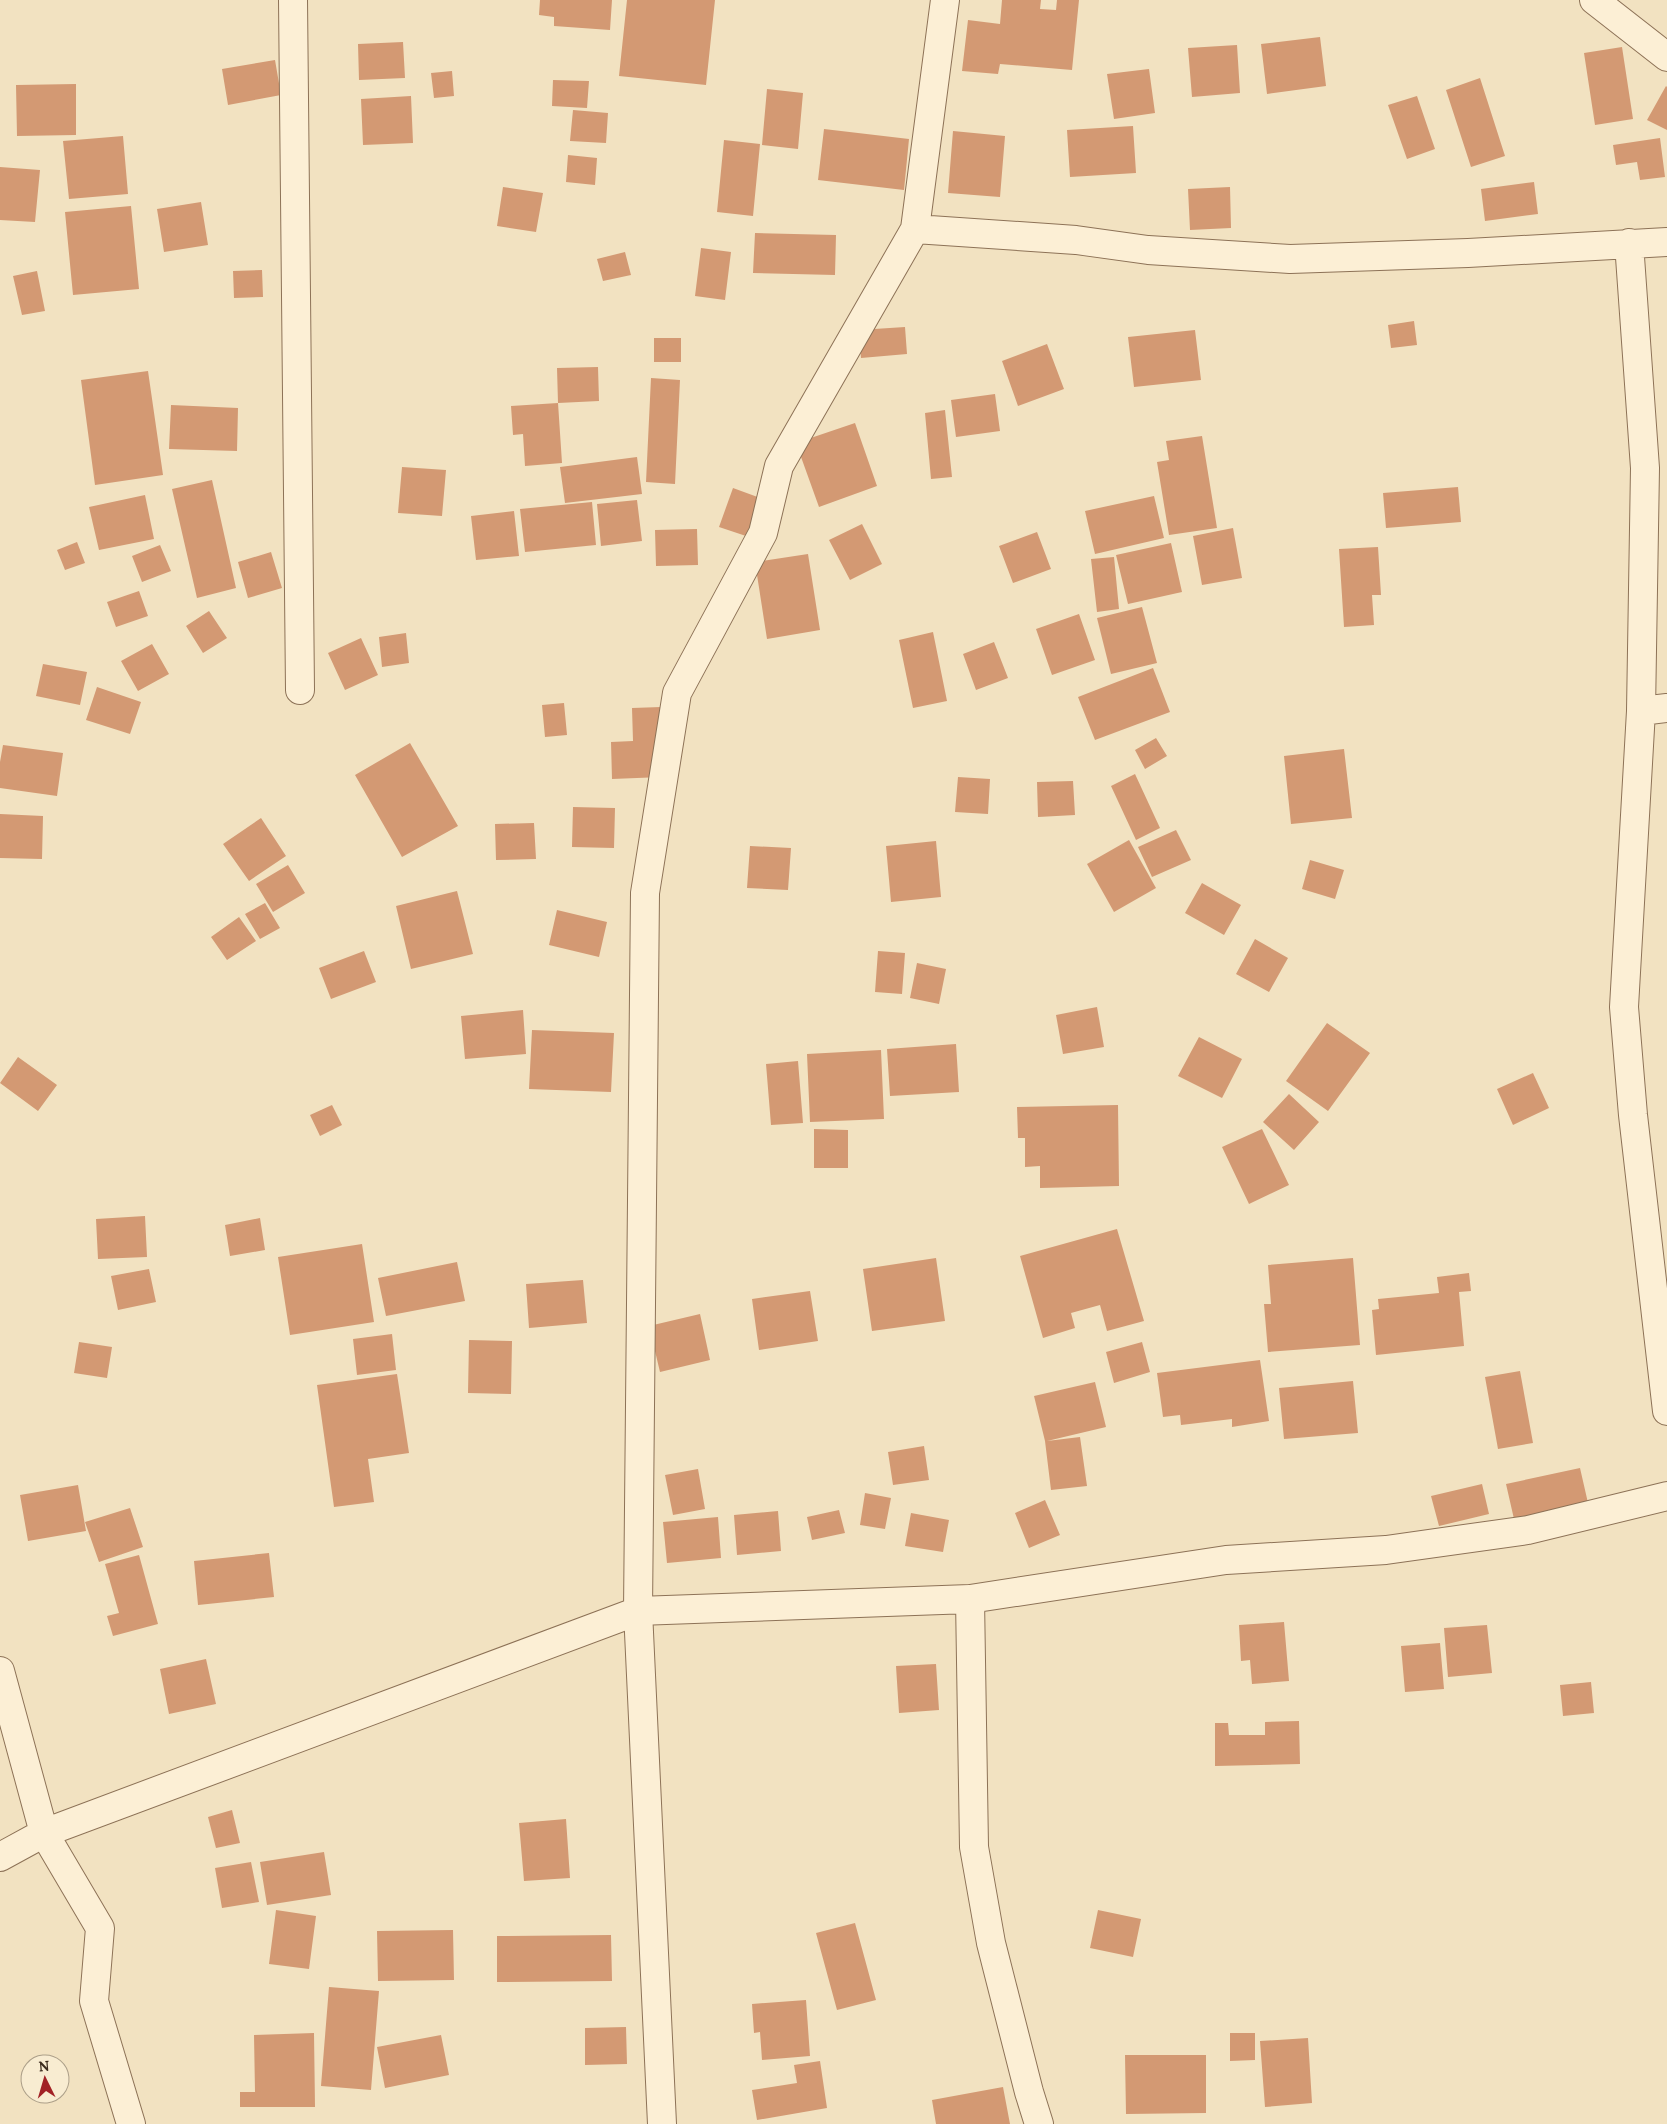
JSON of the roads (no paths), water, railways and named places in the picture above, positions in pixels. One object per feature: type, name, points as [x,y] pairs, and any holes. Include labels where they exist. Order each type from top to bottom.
[{"type":"street","points":[[293,0],[300,690]]},
{"type":"street","points":[[662,2124],[638,1611],[645,893],[677,693],[763,533],[779,466],[915,229],[945,0]]},
{"type":"street","points":[[1594,0],[1667,56]]},
{"type":"street","points":[[915,229],[1076,240],[1148,250],[1290,259],[1468,253],[1667,242]]},
{"type":"street","points":[[1629,243],[1645,468],[1654,710],[1624,1007],[1633,1115],[1667,1411]]},
{"type":"street","points":[[0,1857],[44,1832],[638,1611],[970,1599],[1226,1560],[1386,1550],[1528,1530],[1667,1496]]},
{"type":"street","points":[[970,1599],[974,1847],[991,1943],[1039,2124]]},
{"type":"street","points":[[0,1671],[44,1832],[100,1928],[94,2001],[131,2124]]}]
